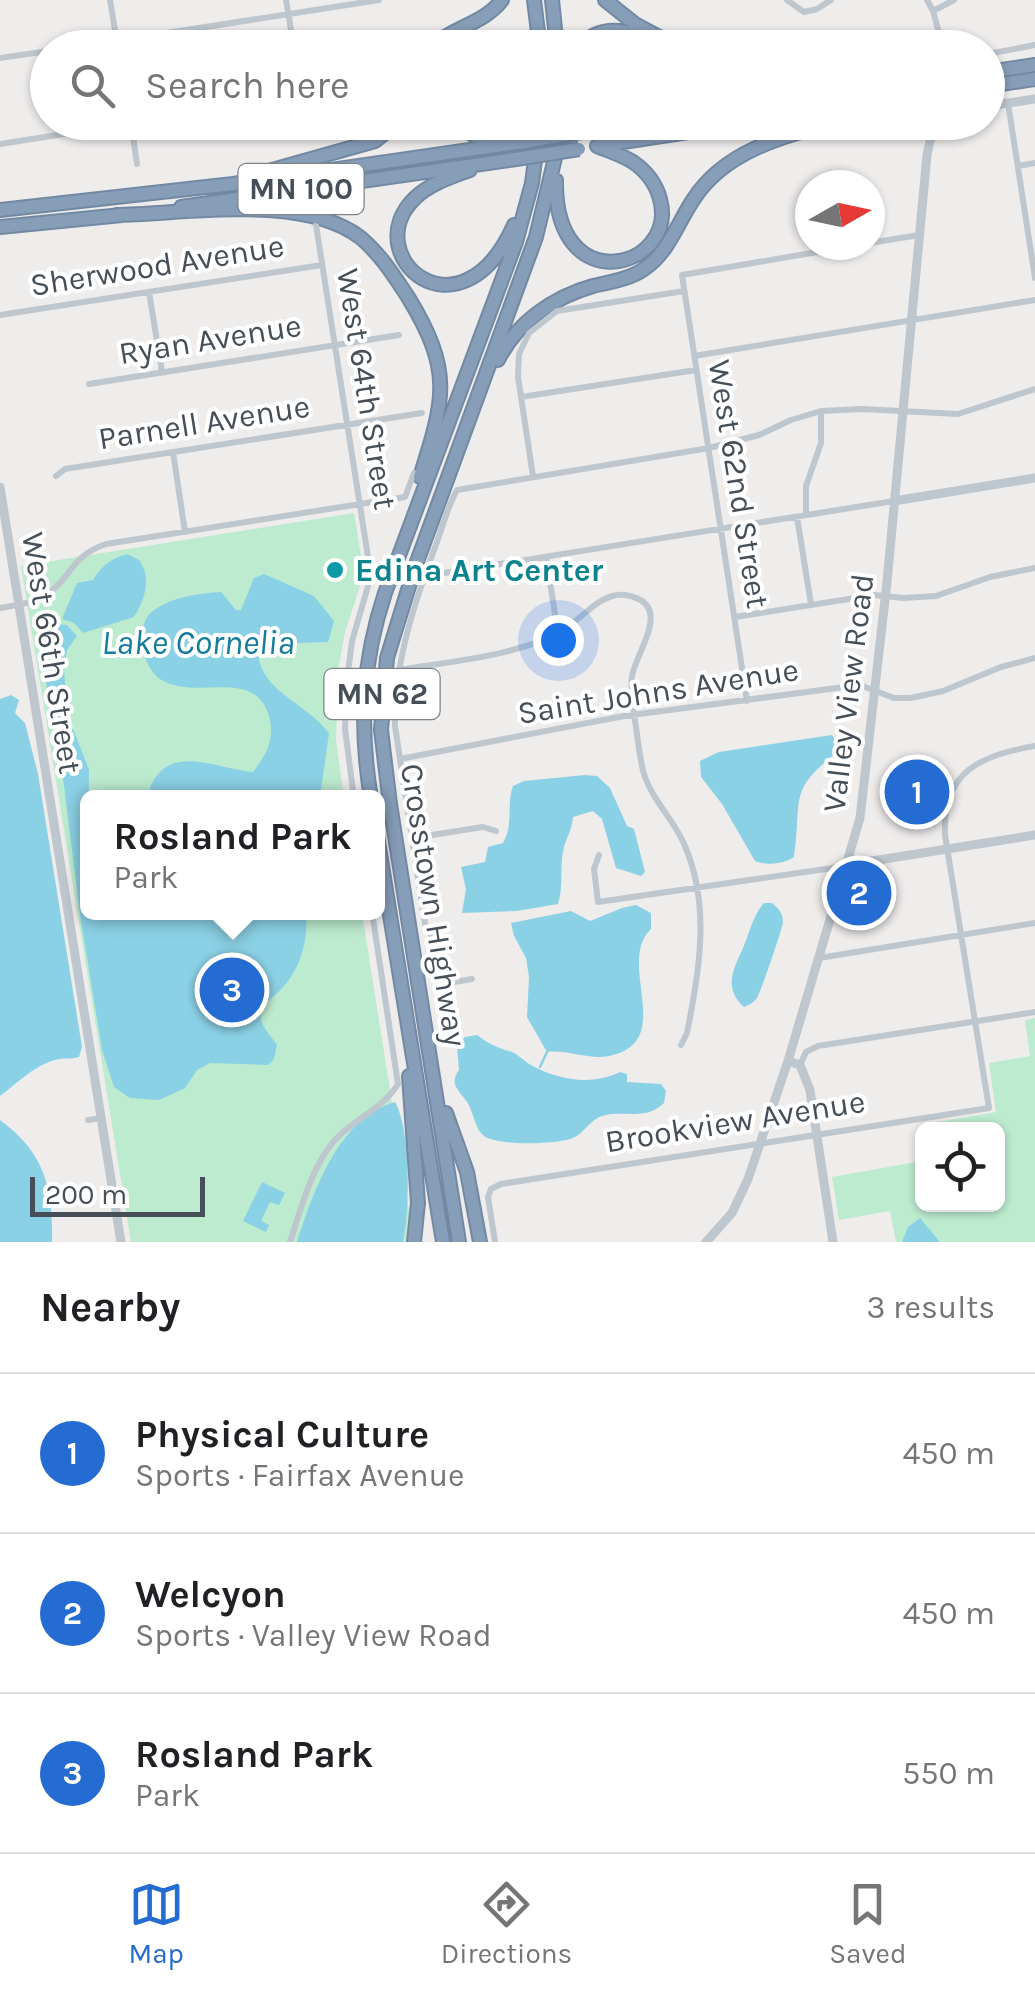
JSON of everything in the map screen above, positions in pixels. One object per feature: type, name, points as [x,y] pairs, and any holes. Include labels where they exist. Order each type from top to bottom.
[{"type":"highway","points":[[458,30],[485,17],[502,0]]},
{"type":"highway","points":[[534,0],[538,30]]},
{"type":"highway","points":[[552,0],[555,30]]},
{"type":"highway","points":[[605,0],[646,30]]},
{"type":"highway","points":[[1005,69],[1035,65]]},
{"type":"highway","points":[[1005,83],[1035,79]]},
{"type":"highway","points":[[232,184],[376,140]]},
{"type":"highway","points":[[492,140],[511,144]]},
{"type":"highway","name":"MN 100","points":[[0,210],[232,184],[537,140]]},
{"type":"highway","name":"Crosstown Highway","points":[[370,790],[362,722],[365,670],[376,619],[510,262],[532,183],[537,140]]},
{"type":"highway","name":"Crosstown Highway","points":[[459,1242],[382,746],[382,693],[398,616],[536,237],[556,140]]},
{"type":"highway","name":"MN 100","points":[[0,227],[116,216],[636,140]]},
{"type":"highway","points":[[482,388],[509,340],[538,313],[570,294],[638,273],[651,264],[668,246],[701,188],[725,165],[781,140]]},
{"type":"highway","points":[[555,158],[559,222],[566,236],[593,258],[624,260],[638,255],[653,239],[661,221],[661,204],[656,187],[643,170],[629,159],[597,146]]},
{"type":"highway","points":[[486,162],[418,195],[402,215],[397,226],[402,255],[416,276],[429,282],[461,285],[481,274],[507,241],[532,183]]},
{"type":"highway","points":[[116,216],[247,210],[307,214],[349,230],[382,258],[429,332],[442,376],[437,424],[395,567]]},
{"type":"highway","name":"Crosstown Highway","points":[[385,884],[443,1242]]},
{"type":"highway","points":[[406,1014],[418,1204],[414,1242]]},
{"type":"highway","points":[[422,1014],[448,1124],[467,1172],[480,1242]]},
{"type":"street","points":[[110,0],[115,30]]},
{"type":"street","points":[[286,0],[291,30]]},
{"type":"street","points":[[197,30],[379,0]]},
{"type":"street","points":[[787,0],[797,9],[810,12],[831,0]]},
{"type":"street","points":[[927,0],[939,30]]},
{"type":"street","points":[[934,11],[954,0]]},
{"type":"street","points":[[1005,51],[1035,45]]},
{"type":"street","points":[[0,58],[30,54]]},
{"type":"street","points":[[1005,103],[1035,99]]},
{"type":"street","points":[[1008,103],[1035,278]]},
{"type":"street","points":[[0,144],[30,139]]},
{"type":"street","points":[[133,140],[136,164]]},
{"type":"street","name":"Valley View Road","points":[[706,1242],[741,1196],[788,1061],[860,818],[930,140]]},
{"type":"street","points":[[1018,166],[1035,163]]},
{"type":"street","name":"West 64th Street","points":[[316,225],[372,576],[352,641],[346,688],[345,729],[353,790]]},
{"type":"street","points":[[885,241],[920,235]]},
{"type":"street","name":"West 62nd Street","points":[[748,701],[682,274],[795,255]]},
{"type":"street","name":"Sherwood Avenue","points":[[0,315],[322,265]]},
{"type":"street","points":[[684,291],[569,308],[537,324],[524,343],[518,377],[534,476],[708,448],[758,435],[820,411],[958,414],[1035,389]]},
{"type":"street","points":[[150,292],[162,372]]},
{"type":"street","points":[[694,356],[1035,300]]},
{"type":"street","name":"Ryan Avenue","points":[[89,384],[399,335]]},
{"type":"street","points":[[521,398],[696,370]]},
{"type":"street","points":[[811,605],[801,516],[806,486],[821,443],[820,411]]},
{"type":"street","name":"Parnell Avenue","points":[[56,476],[65,469],[422,413]]},
{"type":"street","points":[[173,452],[185,532]]},
{"type":"street","points":[[0,608],[46,596],[87,551],[106,544],[405,498],[414,473]]},
{"type":"street","name":"West 64th Street","points":[[472,979],[443,981],[426,924],[400,759],[395,702],[398,670],[424,576],[457,490],[534,476]]},
{"type":"street","points":[[424,576],[1035,478]]},
{"type":"street","name":"West 66th Street","points":[[0,487],[121,1242]]},
{"type":"street","points":[[546,557],[558,633]]},
{"type":"street","points":[[735,618],[874,595],[936,596],[1035,568]]},
{"type":"street","points":[[398,670],[506,652],[558,633],[608,597],[626,595],[642,602],[652,627],[632,676],[644,774],[688,850],[702,946],[687,1033],[681,1045]]},
{"type":"street","name":"Saint Johns Avenue","points":[[400,759],[634,715],[860,685],[894,698],[928,695],[1035,658]]},
{"type":"street","points":[[975,1022],[945,835],[950,797],[972,766],[994,753],[1035,746]]},
{"type":"street","points":[[413,838],[482,826],[496,830]]},
{"type":"street","points":[[599,855],[594,869],[598,902],[1035,835]]},
{"type":"street","points":[[290,1242],[314,1177],[333,1142],[398,1084],[373,920]]},
{"type":"street","points":[[818,958],[1035,923]]},
{"type":"street","points":[[833,1242],[810,1090],[800,1065],[806,1052],[818,1046],[1035,1012]]},
{"type":"street","name":"Brookview Avenue","points":[[495,1242],[490,1188],[989,1108],[975,1022]]},
{"type":"street","points":[[788,1061],[800,1065]]},
{"type":"street","points":[[88,1120],[101,1118]]},
{"type":"green space","points":[[354,513],[364,574],[345,632],[338,670],[336,741],[343,790],[80,790],[80,920],[363,920],[412,1229],[408,1242],[131,1242],[21,566]]},
{"type":"green space","points":[[1035,1018],[1035,1242],[896,1242],[890,1211],[839,1220],[832,1177],[915,1162],[915,1212],[1005,1212],[1005,1122],[937,1122],[996,1112],[989,1063],[1030,1056],[1025,1020]]},
{"type":"water","points":[[127,554],[139,560],[146,581],[134,617],[83,633],[74,623],[62,619],[77,583],[93,580],[107,563]]},
{"type":"water","name":"Lake Cornelia","points":[[264,574],[314,596],[334,621],[328,642],[258,648],[265,675],[329,733],[321,790],[150,790],[165,768],[177,763],[191,761],[253,772],[266,752],[269,716],[251,692],[174,685],[160,679],[149,665],[142,645],[144,625],[154,610],[186,596],[221,592],[236,610],[241,610],[254,578]]},
{"type":"water","points":[[57,624],[67,625],[77,636],[67,650],[65,663],[48,653]]},
{"type":"water","name":"Lake Cornelia","points":[[46,661],[64,668],[67,713],[89,770],[89,790],[80,790],[80,915],[60,753],[46,682]]},
{"type":"water","name":"Lake Cornelia","points":[[11,695],[19,700],[15,713],[25,723],[38,774],[82,1047],[79,1057],[40,1066],[0,1096],[0,699]]},
{"type":"water","points":[[832,735],[841,749],[804,786],[798,807],[794,857],[775,864],[755,861],[722,804],[701,777],[700,761],[719,752]]},
{"type":"water","points":[[597,776],[610,788],[627,826],[634,829],[645,872],[641,876],[616,868],[602,819],[593,811],[573,817],[564,847],[558,904],[517,911],[462,913],[466,889],[461,867],[485,862],[488,847],[503,843],[513,786],[524,781]]},
{"type":"water","points":[[764,903],[776,907],[783,922],[759,994],[744,1007],[734,993],[732,979],[754,919]]},
{"type":"water","points":[[636,905],[651,913],[651,929],[642,944],[639,961],[643,1019],[640,1035],[629,1048],[609,1056],[547,1052],[527,1017],[526,958],[511,923],[571,911],[590,921]]},
{"type":"water","name":"Lake Cornelia","points":[[81,920],[306,920],[305,941],[297,966],[282,988],[260,1006],[262,1023],[277,1045],[274,1059],[268,1065],[210,1063],[197,1070],[185,1088],[159,1100],[130,1098],[114,1087],[102,1050]]},
{"type":"water","points":[[477,1035],[541,1070],[563,1077],[598,1079],[620,1072],[627,1074],[627,1082],[661,1084],[666,1091],[664,1103],[644,1113],[601,1117],[567,1140],[529,1143],[491,1139],[478,1129],[455,1083],[459,1070],[457,1046],[465,1037]]},
{"type":"water","points":[[395,1102],[404,1131],[408,1170],[403,1242],[297,1242],[320,1180],[343,1140],[375,1111]]},
{"type":"water","points":[[0,1120],[27,1145],[43,1173],[51,1205],[52,1242],[0,1242]]},
{"type":"water","points":[[262,1182],[285,1193],[279,1205],[270,1202],[261,1221],[269,1225],[266,1232],[243,1221]]},
{"type":"water","points":[[920,1218],[940,1242],[902,1242],[908,1227]]},
{"type":"waterway","points":[[540,1067],[547,1052]]},
{"type":"place","name":"Edina Art Center","points":[[335,570]]},
{"type":"place","name":"Physical Culture","points":[[917,792]]},
{"type":"place","name":"Welcyon","points":[[859,893]]},
{"type":"place","name":"Rosland Park","points":[[232,990]]}]
